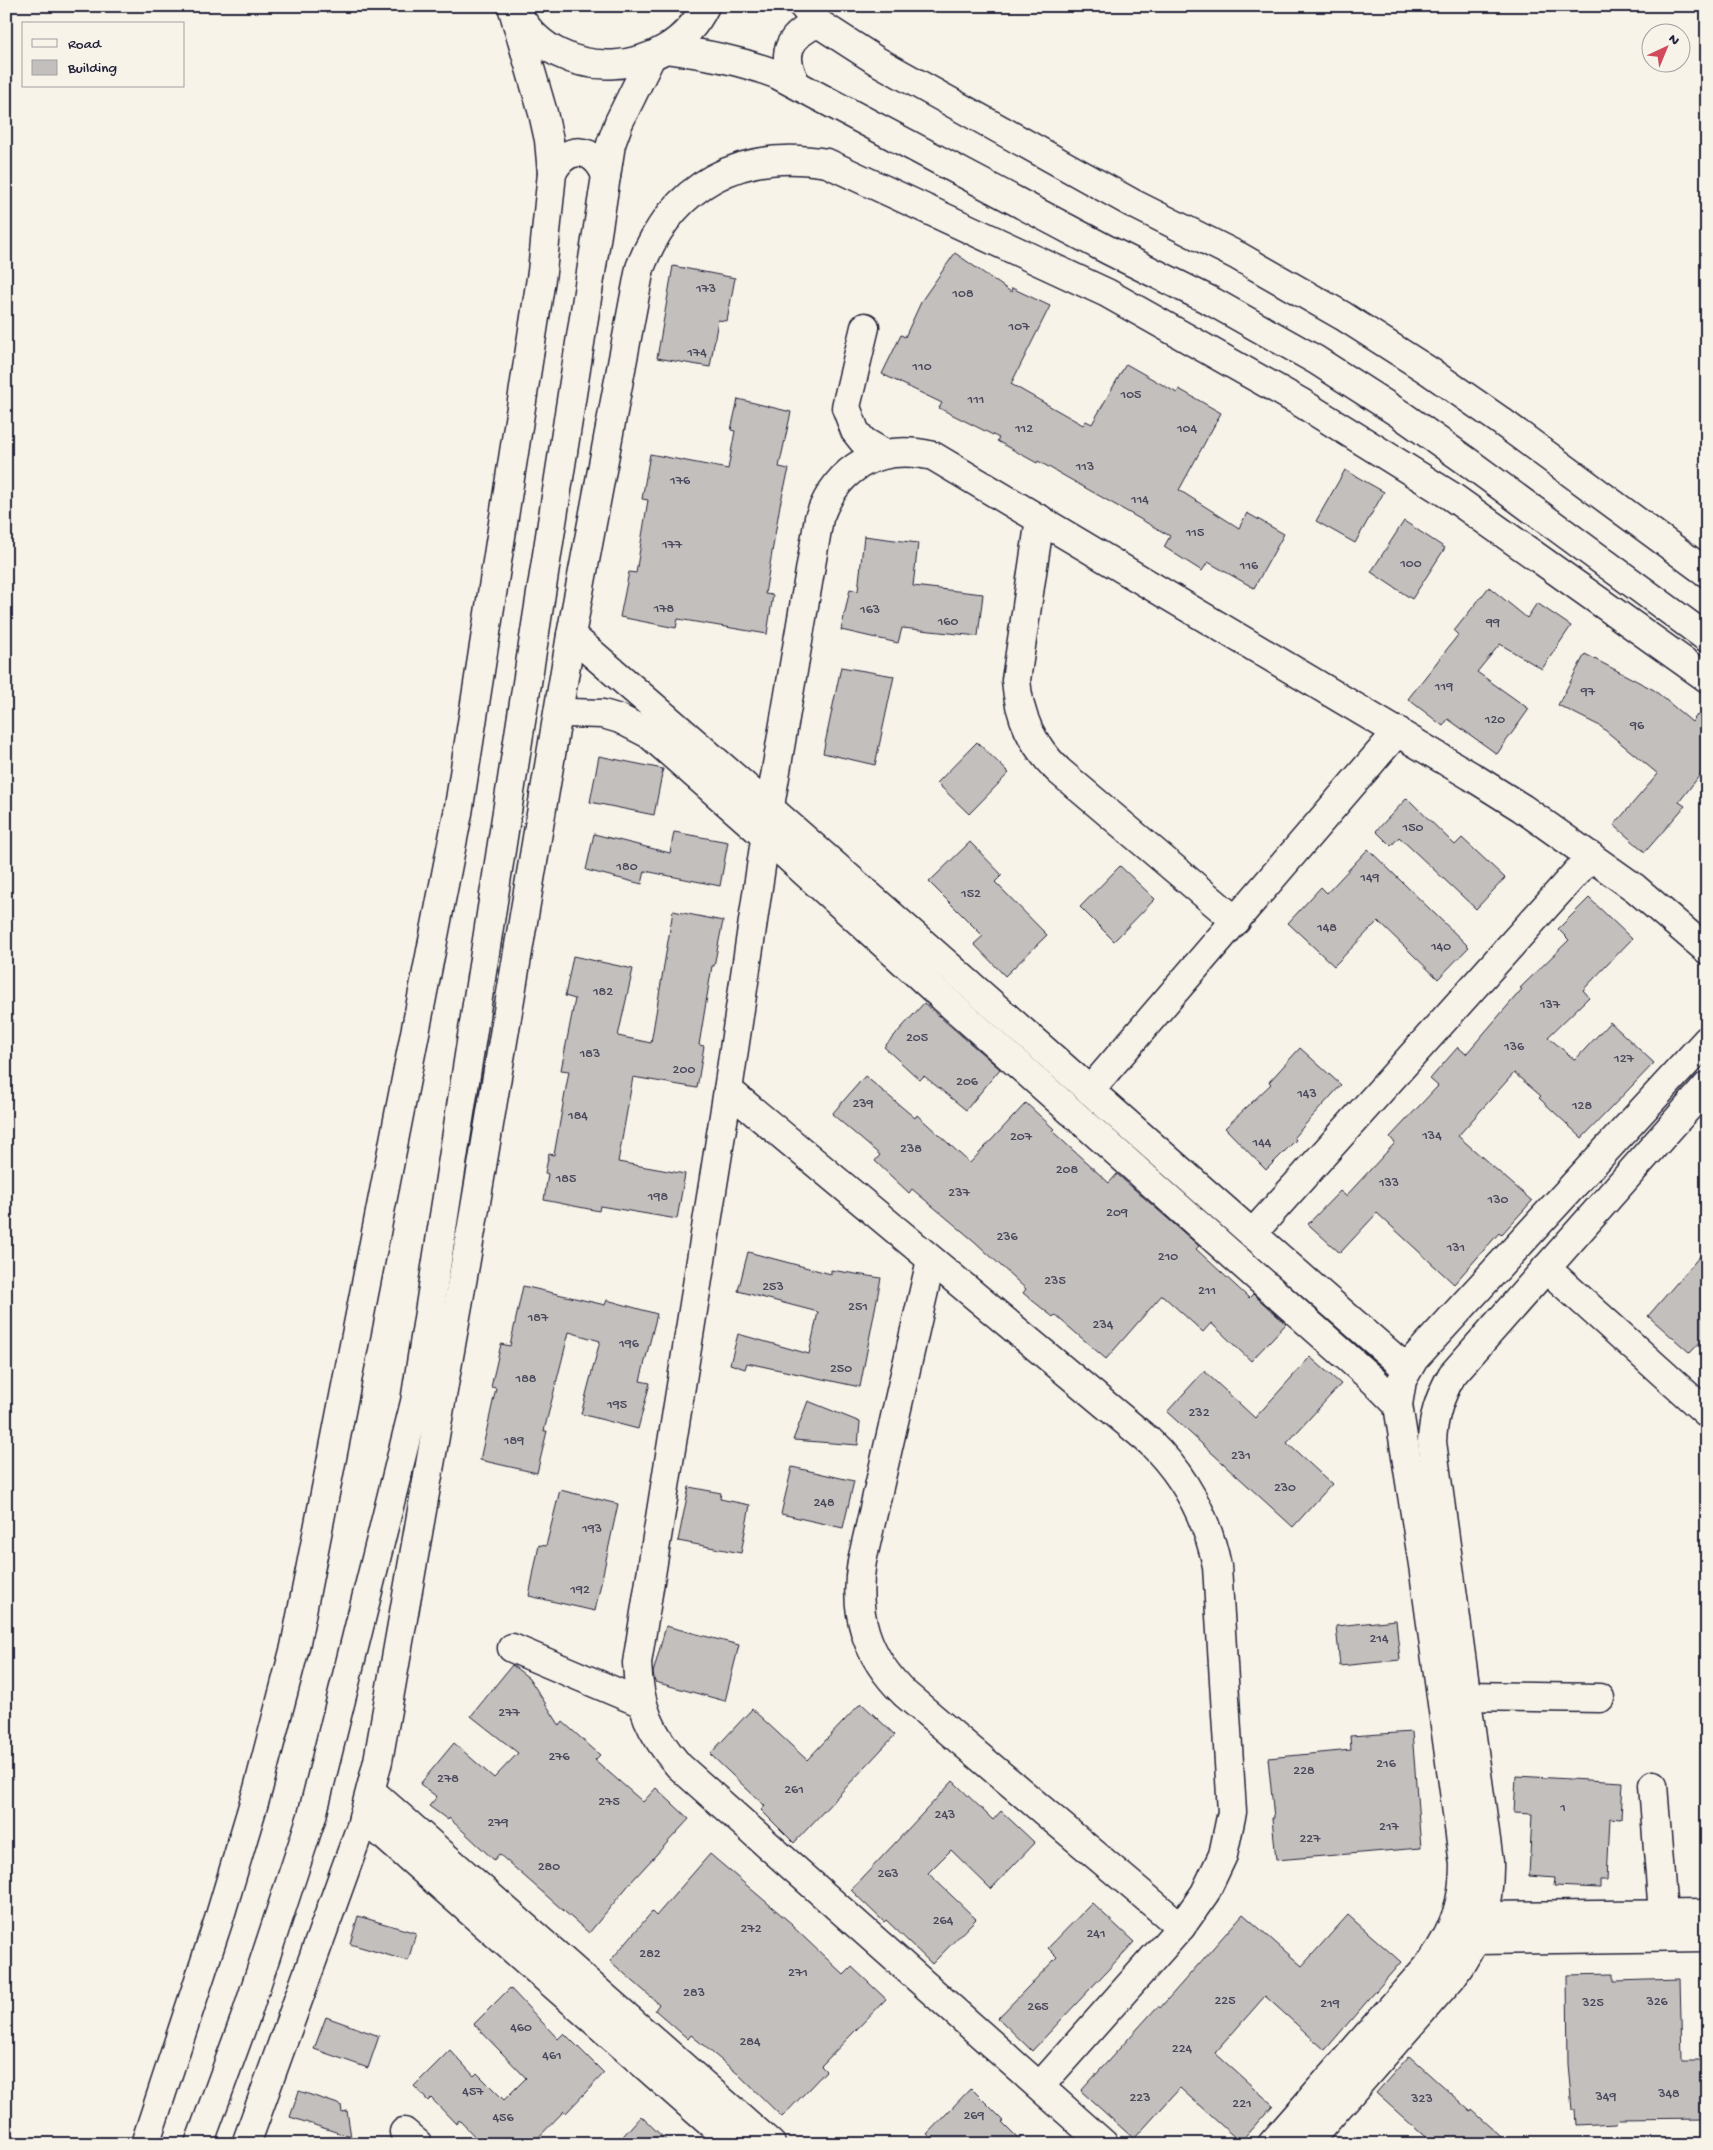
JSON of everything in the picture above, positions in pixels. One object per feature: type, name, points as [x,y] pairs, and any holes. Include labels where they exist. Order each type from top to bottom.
[{"type":"street","points":[[513,6],[531,32],[545,44],[561,54],[578,61],[596,65],[615,65],[659,53],[681,38],[694,24],[705,6]]},
{"type":"street","points":[[145,2144],[219,1919],[258,1789],[295,1647],[458,813],[542,272],[552,173],[549,140],[543,113],[513,6]]},
{"type":"street","points":[[797,85],[789,71],[787,55],[793,40],[804,29],[811,14],[877,62],[1132,203],[1238,256],[1343,316],[1430,371],[1498,419],[1707,573]]},
{"type":"street","points":[[659,53],[742,62],[776,74],[1108,250],[1213,302],[1316,360],[1400,414],[1707,638]]},
{"type":"street","points":[[246,2144],[371,1792],[383,1731],[428,1403],[611,144],[619,122],[659,53]]},
{"type":"street","points":[[552,173],[558,162],[568,154],[580,152],[592,156],[601,164],[606,176]]},
{"type":"street","points":[[199,2144],[247,2013],[312,1816],[428,1403],[558,716],[571,635],[640,268],[647,248],[671,213],[703,185],[742,166],[763,161],[792,159],[827,163],[1107,293],[1204,346],[1308,407],[1451,496],[1707,678]]},
{"type":"street","points":[[865,327],[846,407],[855,431],[863,441],[885,454]]},
{"type":"street","points":[[1104,2144],[679,1766],[654,1735],[642,1704],[637,1663],[728,1090],[765,836],[819,518],[829,496],[843,477],[856,466],[870,458],[885,454],[917,452],[933,456],[1398,731],[1522,808],[1635,888],[1707,950]]},
{"type":"street","points":[[1040,520],[1016,680],[1021,715],[1028,731],[1036,747],[1059,771],[1236,921]]},
{"type":"street","points":[[571,635],[770,806],[1407,1369]]},
{"type":"street","points":[[558,716],[568,713],[603,714],[635,725],[649,734],[1374,1381],[1398,1405]]},
{"type":"street","points":[[1090,1090],[1398,731]]},
{"type":"street","points":[[1252,1234],[1591,856]]},
{"type":"street","points":[[940,995],[958,974]]},
{"type":"street","points":[[1306,2144],[1382,2037],[1443,1946],[1452,1930],[1458,1912],[1464,1879],[1464,1864],[1424,1575],[1398,1405],[1402,1380],[1407,1369],[1707,1040]]},
{"type":"street","points":[[1272,2144],[1382,2037],[1452,1977],[1465,1960],[1479,1928],[1488,1898],[1489,1862],[1434,1458],[1433,1425],[1442,1391],[1452,1375],[1707,1086]]},
{"type":"street","points":[[728,1090],[1154,1446],[1178,1473],[1208,1528],[1217,1566],[1232,1812],[1225,1848],[1206,1893],[1181,1927],[1040,2086]]},
{"type":"street","points":[[1583,1175],[1607,1199]]},
{"type":"street","points":[[931,1260],[858,1580],[858,1600],[867,1639],[884,1670],[905,1694],[1181,1927]]},
{"type":"street","points":[[1546,1268],[1705,1406]]},
{"type":"street","points":[[512,1648],[642,1704]]},
{"type":"street","points":[[1466,1696],[1600,1698]]},
{"type":"street","points":[[1654,1785],[1663,1914]]},
{"type":"street","points":[[371,1792],[771,2144]]},
{"type":"street","points":[[363,1817],[734,2144]]},
{"type":"street","points":[[1479,1928],[1663,1914],[1707,1914]]},
{"type":"street","points":[[1479,1928],[1707,1937]]},
{"type":"building","points":[[955,253],[1011,292],[1012,288],[1050,306],[1011,384],[1083,425],[1086,421],[1092,424],[1126,364],[1177,393],[1179,389],[1221,413],[1179,490],[1239,528],[1247,513],[1284,534],[1254,588],[1208,562],[1202,571],[1164,547],[1170,536],[1038,461],[1037,463],[997,441],[999,438],[939,408],[942,403],[882,374],[901,335],[905,337],[922,300]]},
{"type":"building","points":[[673,266],[735,278],[727,321],[718,320],[710,367],[657,358]]},
{"type":"building","points":[[738,399],[791,412],[779,467],[789,469],[780,505],[765,594],[773,595],[767,634],[678,619],[676,628],[620,617],[629,572],[636,573],[648,500],[642,499],[650,454],[728,469],[735,431],[731,430]]},
{"type":"building","points":[[1345,470],[1384,492],[1355,543],[1316,521]]},
{"type":"building","points":[[1404,521],[1445,548],[1412,599],[1371,572]]},
{"type":"building","points":[[864,536],[918,543],[913,586],[983,594],[978,636],[902,628],[898,643],[841,630],[850,589],[858,591]]},
{"type":"building","points":[[1489,587],[1527,618],[1537,603],[1571,626],[1542,669],[1500,644],[1477,672],[1529,709],[1497,754],[1448,719],[1443,726],[1408,699],[1458,635],[1454,631]]},
{"type":"building","points":[[1585,654],[1654,690],[1692,722],[1697,715],[1707,723],[1707,766],[1679,802],[1685,806],[1645,852],[1614,825],[1658,774],[1600,726],[1558,705]]},
{"type":"building","points":[[841,667],[894,676],[875,765],[823,753]]},
{"type":"building","points":[[977,742],[1009,773],[969,814],[937,783]]},
{"type":"building","points":[[599,756],[663,769],[654,815],[590,802]]},
{"type":"building","points":[[1407,798],[1455,845],[1462,838],[1505,878],[1476,909],[1399,837],[1391,846],[1376,831]]},
{"type":"building","points":[[674,832],[728,842],[720,886],[645,871],[642,884],[586,870],[594,834],[670,853]]},
{"type":"building","points":[[970,842],[1002,875],[995,882],[1047,935],[1005,976],[974,944],[983,936],[929,882]]},
{"type":"building","points":[[1368,849],[1469,947],[1438,979],[1378,921],[1334,966],[1288,923],[1321,887],[1327,893]]},
{"type":"building","points":[[1120,866],[1155,899],[1114,941],[1080,907]]},
{"type":"building","points":[[1589,898],[1632,939],[1583,990],[1589,997],[1548,1037],[1575,1060],[1610,1022],[1654,1063],[1582,1138],[1539,1098],[1541,1096],[1514,1073],[1458,1136],[1532,1201],[1501,1235],[1499,1233],[1454,1284],[1377,1213],[1340,1253],[1308,1224],[1340,1191],[1346,1196],[1395,1143],[1390,1137],[1438,1086],[1430,1079],[1458,1047],[1466,1054],[1522,989],[1520,988],[1569,940],[1558,929]]},
{"type":"building","points":[[673,911],[723,921],[714,966],[712,966],[699,1045],[704,1046],[697,1088],[633,1077],[618,1162],[685,1174],[677,1219],[600,1206],[599,1211],[544,1200],[548,1174],[545,1173],[549,1154],[554,1155],[569,1071],[561,1070],[575,999],[565,996],[573,956],[633,969],[618,1036],[651,1043]]},
{"type":"building","points":[[924,1003],[1000,1069],[966,1110],[924,1076],[920,1080],[884,1047]]},
{"type":"building","points":[[1300,1048],[1341,1085],[1294,1137],[1296,1140],[1266,1170],[1225,1128],[1271,1084],[1269,1082]]},
{"type":"building","points":[[865,1076],[915,1118],[917,1115],[970,1163],[1026,1103],[1054,1129],[1052,1131],[1109,1183],[1117,1174],[1199,1246],[1196,1249],[1249,1298],[1253,1294],[1286,1324],[1251,1361],[1211,1323],[1203,1332],[1162,1295],[1106,1359],[1055,1315],[1053,1317],[1023,1293],[1026,1289],[974,1241],[912,1189],[909,1193],[875,1161],[880,1155],[832,1114]]},
{"type":"building","points":[[1707,1248],[1707,1335],[1690,1353],[1648,1316]]},
{"type":"building","points":[[748,1252],[831,1274],[831,1270],[881,1278],[860,1387],[747,1363],[745,1369],[730,1364],[738,1334],[809,1354],[818,1312],[738,1291]]},
{"type":"building","points":[[523,1286],[605,1305],[607,1300],[657,1314],[640,1381],[650,1383],[638,1429],[581,1414],[600,1341],[569,1332],[544,1431],[547,1431],[537,1473],[480,1460],[496,1388],[491,1387],[501,1344],[510,1346]]},
{"type":"building","points":[[1310,1357],[1341,1384],[1287,1443],[1332,1484],[1293,1527],[1167,1412],[1204,1371],[1255,1418]]},
{"type":"building","points":[[808,1401],[860,1422],[858,1445],[793,1440]]},
{"type":"building","points":[[792,1467],[854,1481],[843,1528],[781,1514]]},
{"type":"building","points":[[689,1487],[721,1493],[720,1499],[750,1505],[741,1553],[678,1541]]},
{"type":"building","points":[[560,1490],[618,1504],[595,1611],[529,1596],[539,1545],[546,1546]]},
{"type":"building","points":[[1396,1620],[1400,1660],[1340,1666],[1336,1626]]},
{"type":"building","points":[[666,1626],[739,1645],[725,1701],[655,1682],[653,1673]]},
{"type":"building","points":[[512,1665],[529,1678],[560,1726],[563,1722],[600,1755],[595,1760],[643,1802],[656,1788],[689,1819],[632,1881],[589,1933],[499,1854],[494,1860],[449,1818],[448,1820],[429,1806],[437,1797],[420,1784],[454,1743],[494,1778],[518,1753],[471,1716]]},
{"type":"building","points":[[861,1703],[895,1735],[794,1843],[761,1810],[765,1806],[710,1754],[752,1709],[807,1760]]},
{"type":"building","points":[[1412,1732],[1421,1848],[1276,1860],[1268,1758],[1351,1750],[1350,1736]]},
{"type":"building","points":[[1516,1776],[1623,1782],[1621,1819],[1610,1818],[1607,1880],[1600,1880],[1600,1888],[1554,1886],[1555,1878],[1529,1876],[1532,1814],[1514,1813]]},
{"type":"building","points":[[953,1781],[993,1820],[1001,1811],[1035,1843],[991,1889],[951,1850],[928,1873],[976,1919],[932,1964],[851,1890]]},
{"type":"building","points":[[710,1854],[792,1924],[844,1975],[852,1967],[886,1999],[821,2066],[826,2071],[782,2117],[738,2074],[691,2035],[688,2039],[655,2010],[659,2004],[610,1961],[652,1912],[656,1916]]},
{"type":"building","points":[[1092,1903],[1134,1942],[1032,2051],[998,2018],[1057,1957],[1048,1948]]},
{"type":"building","points":[[1243,1914],[1302,1966],[1348,1915],[1401,1962],[1325,2050],[1265,1996],[1215,2053],[1273,2105],[1240,2142],[1180,2088],[1134,2139],[1081,2091],[1158,2006],[1160,2008]]},
{"type":"building","points":[[358,1916],[416,1933],[408,1961],[350,1944]]},
{"type":"building","points":[[1614,1974],[1614,1981],[1680,1979],[1682,2059],[1707,2059],[1707,2119],[1620,2120],[1617,2123],[1576,2125],[1575,2109],[1572,2109],[1568,2064],[1567,1975]]},
{"type":"building","points":[[510,1988],[558,2039],[564,2033],[604,2073],[566,2113],[564,2111],[532,2144],[482,2144],[459,2120],[456,2124],[431,2098],[428,2101],[414,2086],[450,2050],[474,2076],[477,2073],[504,2100],[526,2078],[474,2024]]},
{"type":"building","points":[[326,2017],[379,2036],[368,2068],[314,2049]]},
{"type":"building","points":[[1409,2056],[1510,2144],[1433,2144],[1376,2093]]},
{"type":"building","points":[[971,2088],[1024,2144],[937,2144],[927,2134]]},
{"type":"building","points":[[299,2091],[341,2105],[342,2112],[347,2111],[351,2137],[290,2117]]},
{"type":"building","points":[[641,2116],[670,2144],[616,2144]]}]
